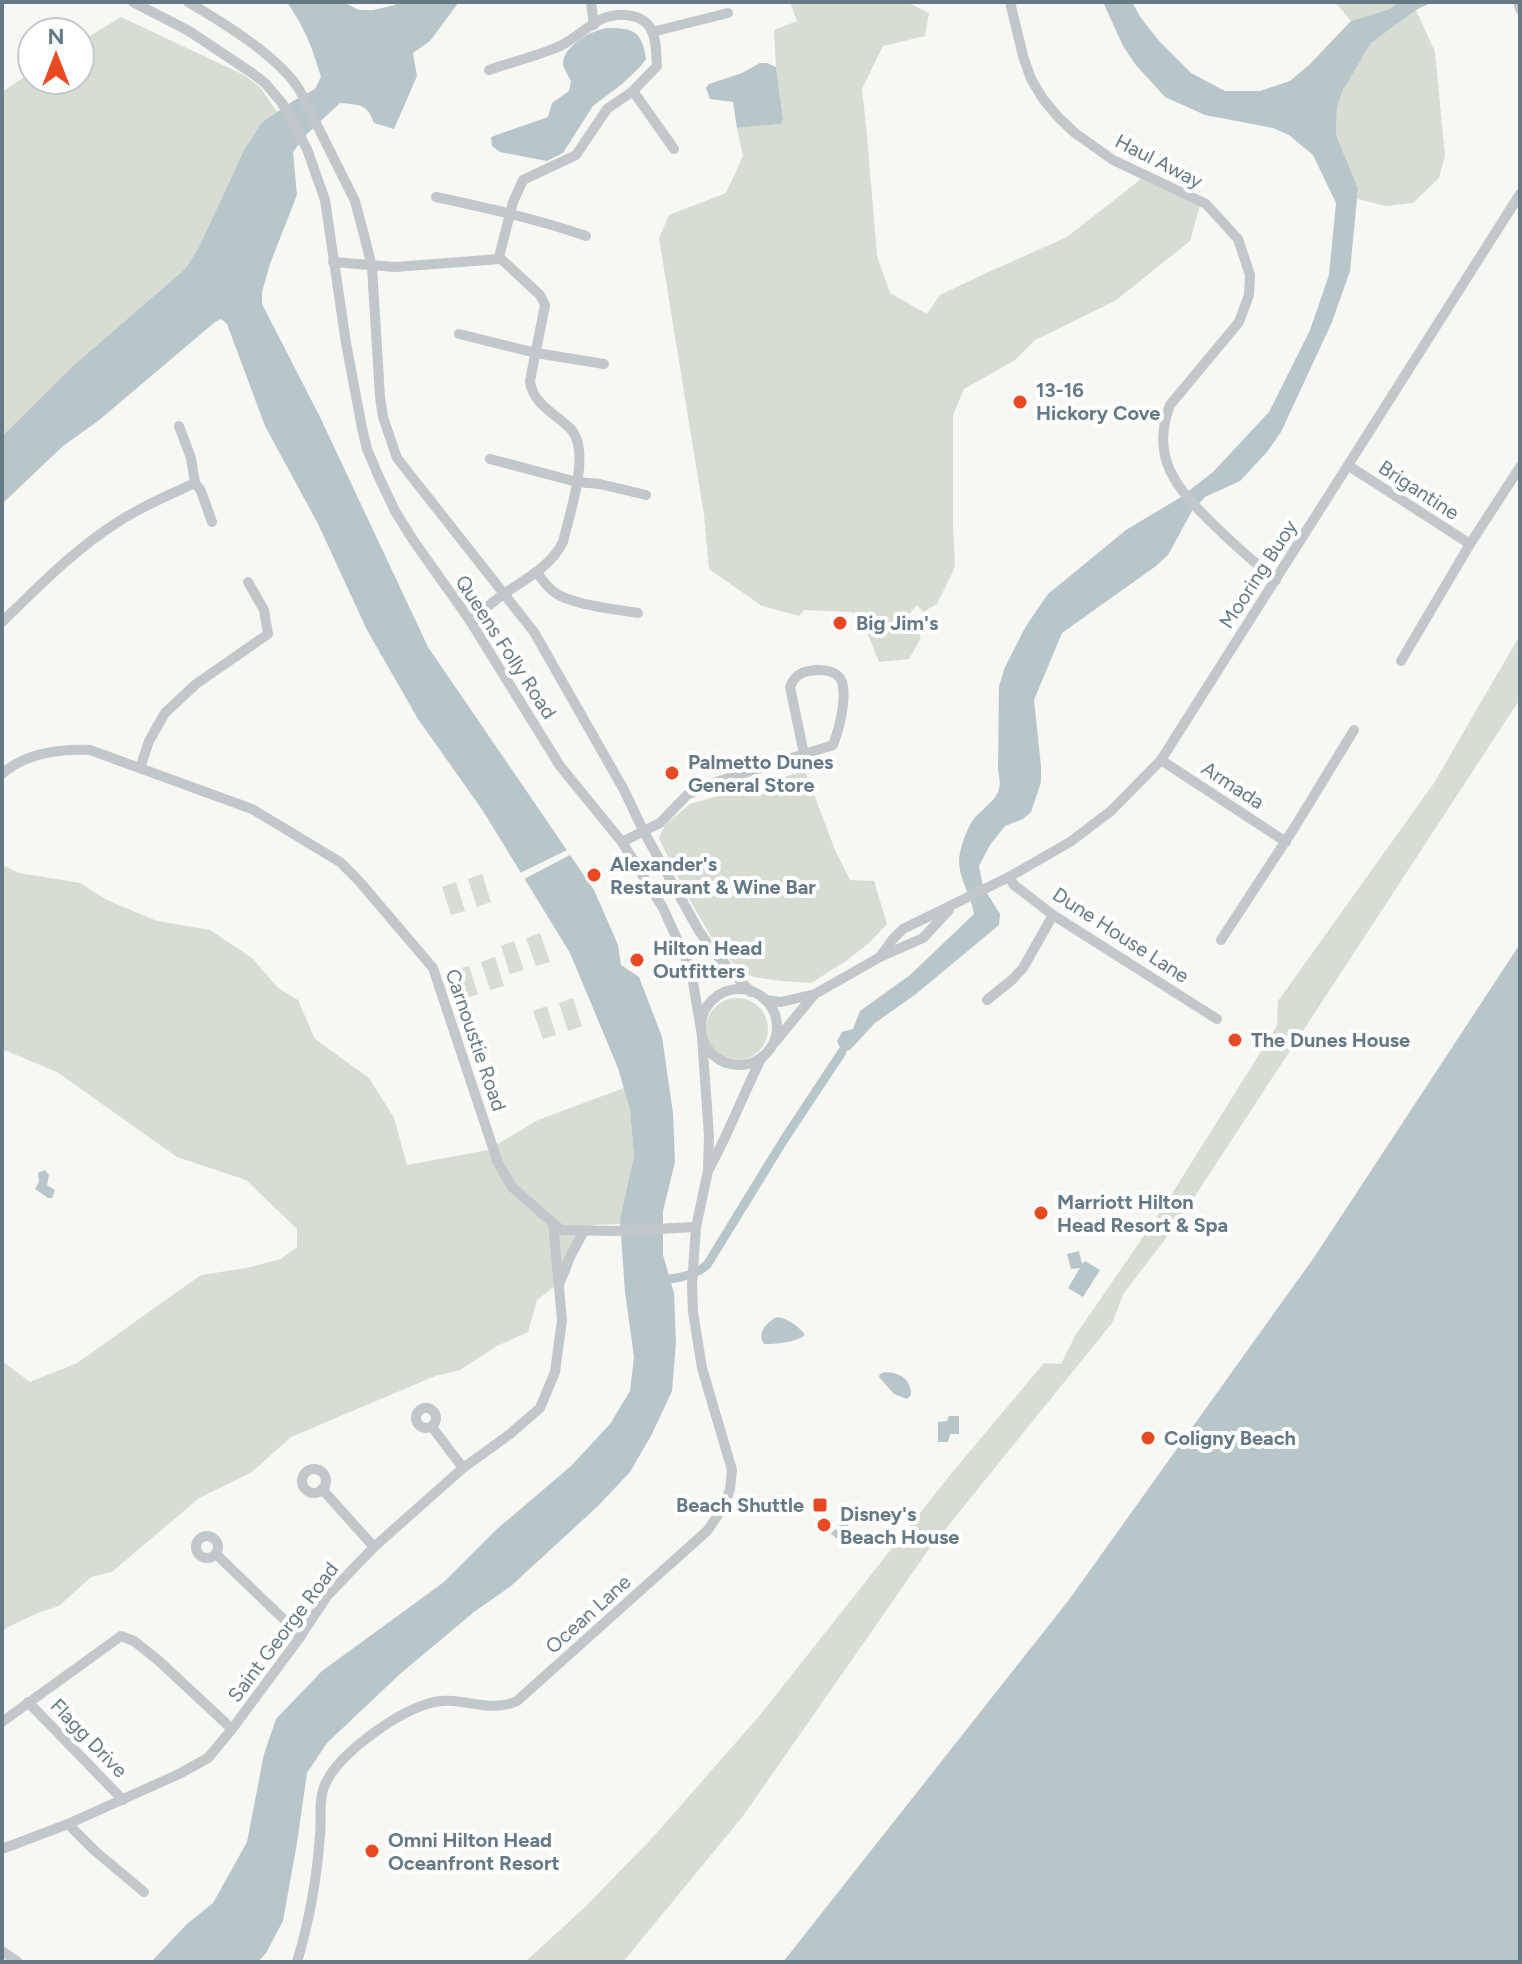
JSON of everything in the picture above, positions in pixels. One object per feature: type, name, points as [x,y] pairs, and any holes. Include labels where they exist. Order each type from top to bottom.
[{"type":"street","name":"Queens Folly Road","points":[[133,2],[189,31],[252,73],[282,103],[307,149],[325,200],[346,343],[367,449],[378,475],[401,521],[470,621],[560,766],[622,842],[663,908],[684,950],[694,980],[702,1034]]},
{"type":"street","name":"Queens Folly Road","points":[[188,2],[269,56],[293,79],[300,91],[355,201],[372,267],[380,397],[397,458],[534,632],[706,942],[751,992]]},
{"type":"street","points":[[591,2],[594,25]]},
{"type":"street","name":"Haul Away","points":[[1010,2],[1031,79],[1059,118],[1113,160],[1206,204],[1238,239],[1250,275],[1249,295],[1239,322],[1170,405],[1164,420],[1164,456],[1172,478],[1181,491],[1240,551],[1276,580]]},
{"type":"street","points":[[1518,2],[1520,9]]},
{"type":"street","points":[[652,32],[728,13]]},
{"type":"street","points":[[489,70],[559,46],[602,19],[621,15],[640,19],[651,27],[655,38],[657,66],[633,91],[607,109],[576,155],[523,180],[513,202],[500,259]]},
{"type":"street","points":[[633,91],[674,149]]},
{"type":"street","name":"Mooring Buoy","points":[[880,957],[903,929],[1009,877],[1070,842],[1111,811],[1161,760],[1520,194]]},
{"type":"street","points":[[436,197],[510,213],[586,236]]},
{"type":"street","points":[[1508,213],[1520,220]]},
{"type":"street","points":[[333,262],[395,267],[500,259],[540,295],[545,305],[530,381],[532,393],[538,402],[574,432],[580,467],[563,542],[551,560],[470,621]]},
{"type":"street","points":[[459,334],[536,353],[604,364]]},
{"type":"street","points":[[179,426],[191,458],[195,483],[212,522]]},
{"type":"street","points":[[490,459],[577,482],[646,495]]},
{"type":"street","name":"Brigantine","points":[[1349,466],[1470,544]]},
{"type":"street","name":"Brigantine","points":[[1401,661],[1520,467]]},
{"type":"street","points":[[2,622],[58,567],[118,522],[195,483]]},
{"type":"street","points":[[536,572],[561,597],[638,613]]},
{"type":"street","points":[[140,768],[149,741],[165,713],[196,684],[268,634],[264,610],[248,582]]},
{"type":"street","points":[[622,842],[660,823],[687,795],[710,784],[833,745],[841,725],[842,682],[828,671],[802,673],[793,679],[790,687],[804,754]]},
{"type":"street","points":[[1221,940],[1286,842],[1354,730]]},
{"type":"street","name":"Carnoustie Road","points":[[2,774],[14,763],[64,749],[90,750],[252,809],[340,862],[433,968],[498,1163],[512,1187],[561,1230],[696,1227]]},
{"type":"street","name":"Armada","points":[[1161,760],[1286,842]]},
{"type":"street","name":"Dune House Lane","points":[[1009,877],[1014,885],[1053,915],[1217,1019]]},
{"type":"street","name":"Mooring Buoy","points":[[771,1047],[815,994],[880,957],[923,938],[957,904]]},
{"type":"street","points":[[987,1000],[1023,968],[1053,915]]},
{"type":"street","points":[[737,990],[751,992],[764,1000],[776,1019],[777,1029],[771,1047],[763,1057],[745,1065],[726,1063],[711,1053],[702,1034],[703,1015],[710,1002],[737,990]]},
{"type":"street","name":"Mooring Buoy","points":[[764,1000],[781,1002],[815,994]]},
{"type":"street","name":"Ocean Lane","points":[[297,1962],[318,1858],[321,1832],[319,1807],[331,1773],[341,1761],[378,1731],[427,1704],[453,1700],[495,1707],[517,1701],[707,1531],[730,1489],[732,1470],[702,1368],[694,1321],[692,1285],[696,1227],[708,1171],[709,1136],[702,1034]]},
{"type":"street","name":"Ocean Lane","points":[[708,1171],[763,1057]]},
{"type":"street","name":"Saint George Road","points":[[2,1849],[123,1800],[208,1758],[301,1636],[327,1596],[374,1547],[463,1468],[540,1408],[555,1372],[562,1320],[553,1223]]},
{"type":"street","name":"Saint George Road","points":[[559,1284],[584,1231]]},
{"type":"street","points":[[432,1427],[463,1468]]},
{"type":"street","points":[[322,1489],[374,1547]]},
{"type":"street","points":[[216,1554],[301,1636]]},
{"type":"street","points":[[2,1722],[121,1636],[134,1641],[159,1661],[232,1729]]},
{"type":"street","name":"Flagg Drive","points":[[28,1702],[123,1800]]},
{"type":"street","points":[[68,1824],[144,1892]]},
{"type":"street","points":[[2,1951],[18,1962]]},
{"type":"shaded area","points":[[287,2],[343,2],[359,10],[373,10],[395,5],[396,2],[459,2],[430,41],[413,53],[417,76],[394,129],[374,123],[362,106],[340,103],[293,152],[297,195],[270,264],[262,304],[320,417],[428,647],[594,890],[618,945],[621,965],[639,977],[662,1037],[673,1113],[675,1162],[663,1211],[663,1255],[674,1293],[676,1342],[672,1391],[630,1472],[598,1506],[511,1586],[474,1612],[400,1674],[327,1743],[307,1773],[283,1921],[266,1953],[258,1962],[151,1962],[187,1924],[213,1903],[247,1842],[264,1754],[276,1719],[322,1671],[444,1582],[497,1529],[571,1466],[610,1424],[630,1391],[634,1357],[620,1220],[634,1156],[630,1110],[618,1068],[570,953],[483,811],[418,719],[367,630],[318,524],[265,426],[227,324],[221,319],[215,322],[98,421],[63,446],[2,504],[2,436],[74,365],[185,269],[199,247],[244,150],[261,123],[315,89],[321,77],[318,66],[303,29]]},
{"type":"shaded area","points":[[790,2],[907,2],[929,13],[925,36],[883,46],[862,89],[877,256],[890,293],[927,314],[940,295],[1067,237],[1141,179],[1200,205],[1190,241],[1115,301],[1035,340],[1015,360],[964,389],[953,415],[955,567],[937,604],[923,612],[917,605],[909,614],[921,638],[909,659],[879,662],[865,627],[852,612],[804,610],[799,616],[762,606],[709,569],[704,515],[659,238],[669,215],[726,193],[743,156],[737,128],[781,124],[774,30],[797,21]]},
{"type":"shaded area","points":[[1103,2],[1132,2],[1159,41],[1191,73],[1225,91],[1260,91],[1290,81],[1351,21],[1390,9],[1399,2],[1432,2],[1371,43],[1343,90],[1337,107],[1336,135],[1358,188],[1350,271],[1332,322],[1281,432],[1240,481],[1205,497],[1192,511],[1168,555],[1062,633],[1034,700],[1041,782],[1031,812],[1005,826],[979,866],[983,887],[1000,914],[999,925],[916,994],[875,1023],[850,1050],[842,1052],[837,1041],[842,1032],[853,1029],[860,1011],[910,975],[974,914],[961,876],[960,853],[971,823],[999,789],[999,686],[1026,626],[1048,594],[1126,530],[1181,497],[1213,472],[1269,412],[1310,330],[1329,275],[1336,203],[1313,155],[1289,135],[1273,128],[1205,115],[1165,97],[1123,46]]},
{"type":"shaded area","points":[[1335,2],[1399,2],[1390,9],[1351,21]]},
{"type":"shaded area","points":[[1416,10],[1435,52],[1445,156],[1439,178],[1413,203],[1386,206],[1357,199],[1358,188],[1336,135],[1337,107],[1343,90],[1371,43]]},
{"type":"shaded area","points":[[121,17],[244,75],[260,87],[277,112],[261,123],[244,150],[199,247],[185,269],[74,365],[2,436],[2,92],[16,83],[16,96],[96,96],[96,32]]},
{"type":"shaded area","points":[[607,28],[635,33],[642,42],[646,59],[622,84],[593,106],[563,153],[547,161],[500,152],[492,146],[491,137],[548,117],[552,103],[569,91],[571,81],[564,68],[564,57],[573,45],[586,36]]},
{"type":"shaded area","points":[[760,63],[776,67],[783,119],[781,124],[737,128],[733,102],[710,99],[706,88]]},
{"type":"shaded area","points":[[1520,635],[1520,699],[1176,1225],[1124,1293],[1112,1323],[927,1552],[743,1816],[623,1962],[525,1962],[585,1907],[655,1835],[760,1715],[950,1475],[1044,1363],[1061,1364],[1075,1336],[1163,1208],[1277,1026],[1278,1001],[1434,783]]},
{"type":"shaded area","points":[[805,771],[835,850],[850,880],[874,881],[887,924],[846,961],[811,983],[754,977],[741,972],[713,940],[659,838],[665,825],[690,804]]},
{"type":"shaded area","points":[[2,865],[19,873],[80,883],[107,900],[157,921],[210,930],[252,958],[278,988],[298,1000],[315,1039],[369,1078],[394,1118],[407,1165],[488,1150],[538,1120],[624,1088],[630,1110],[634,1156],[620,1224],[593,1225],[575,1256],[569,1275],[537,1300],[528,1332],[497,1346],[460,1370],[435,1376],[291,1437],[252,1472],[199,1498],[112,1572],[91,1577],[59,1606],[40,1612],[2,1632],[2,1361],[30,1382],[77,1363],[201,1275],[281,1259],[297,1247],[297,1229],[246,1180],[177,1157],[57,1072],[2,1049]]},
{"type":"shaded area","points":[[482,874],[491,902],[477,907],[468,879]]},
{"type":"shaded area","points":[[456,882],[465,911],[451,915],[442,887]]},
{"type":"shaded area","points":[[540,933],[550,962],[536,966],[526,938]]},
{"type":"shaded area","points":[[514,941],[524,970],[510,974],[501,946]]},
{"type":"shaded area","points":[[1520,944],[1520,1962],[783,1962],[1068,1601],[1315,1256]]},
{"type":"shaded area","points":[[495,957],[504,986],[490,990],[481,962]]},
{"type":"shaded area","points":[[469,966],[478,994],[465,999],[455,970]]},
{"type":"shaded area","points":[[573,998],[582,1026],[568,1031],[559,1003]]},
{"type":"shaded area","points":[[737,998],[749,1000],[759,1007],[766,1017],[766,1041],[759,1051],[749,1058],[737,1060],[725,1058],[715,1051],[708,1041],[706,1029],[708,1017],[715,1007],[725,1000]]},
{"type":"shaded area","points":[[547,1006],[556,1035],[543,1039],[533,1011]]},
{"type":"shaded area","points":[[45,1170],[49,1175],[47,1185],[55,1190],[52,1198],[35,1189],[39,1182],[38,1173]]},
{"type":"shaded area","points":[[1079,1251],[1082,1264],[1085,1261],[1100,1270],[1083,1297],[1068,1288],[1080,1268],[1071,1269],[1067,1254]]},
{"type":"shaded area","points":[[777,1317],[793,1323],[805,1335],[791,1341],[764,1344],[762,1332]]},
{"type":"shaded area","points":[[885,1372],[900,1375],[907,1381],[911,1395],[907,1399],[894,1394],[879,1377]]},
{"type":"shaded area","points":[[949,1416],[959,1416],[959,1434],[950,1434],[948,1442],[938,1442],[938,1422],[947,1421]]},
{"type":"shaded area","points":[[842,1521],[857,1532],[853,1537],[847,1533],[844,1538],[849,1541],[845,1545],[831,1534],[835,1529],[840,1532]]},
{"type":"pier","points":[[567,850],[570,855],[524,879],[520,873]]},
{"type":"waterway","points":[[670,1279],[689,1275],[707,1265],[842,1052]]},
{"type":"place","name":"13-16 Hickory Cove","points":[[1020,402]]},
{"type":"place","name":"Big Jim's","points":[[840,623]]},
{"type":"place","name":"Palmetto Dunes General Store","points":[[672,773]]},
{"type":"place","name":"Alexander's Restaurant & Wine Bar","points":[[594,875]]},
{"type":"place","name":"Hilton Head Outfitters","points":[[637,960]]},
{"type":"place","name":"The Dunes House","points":[[1235,1040]]},
{"type":"place","name":"Marriott Hilton Head Resort & Spa","points":[[1041,1213]]},
{"type":"place","name":"Coligny Beach","points":[[1148,1438]]},
{"type":"place","name":"Beach Shuttle","points":[[820,1505]]},
{"type":"place","name":"Disney's Beach House","points":[[824,1525]]},
{"type":"place","name":"Omni Hilton Head Oceanfront Resort","points":[[372,1851]]}]
